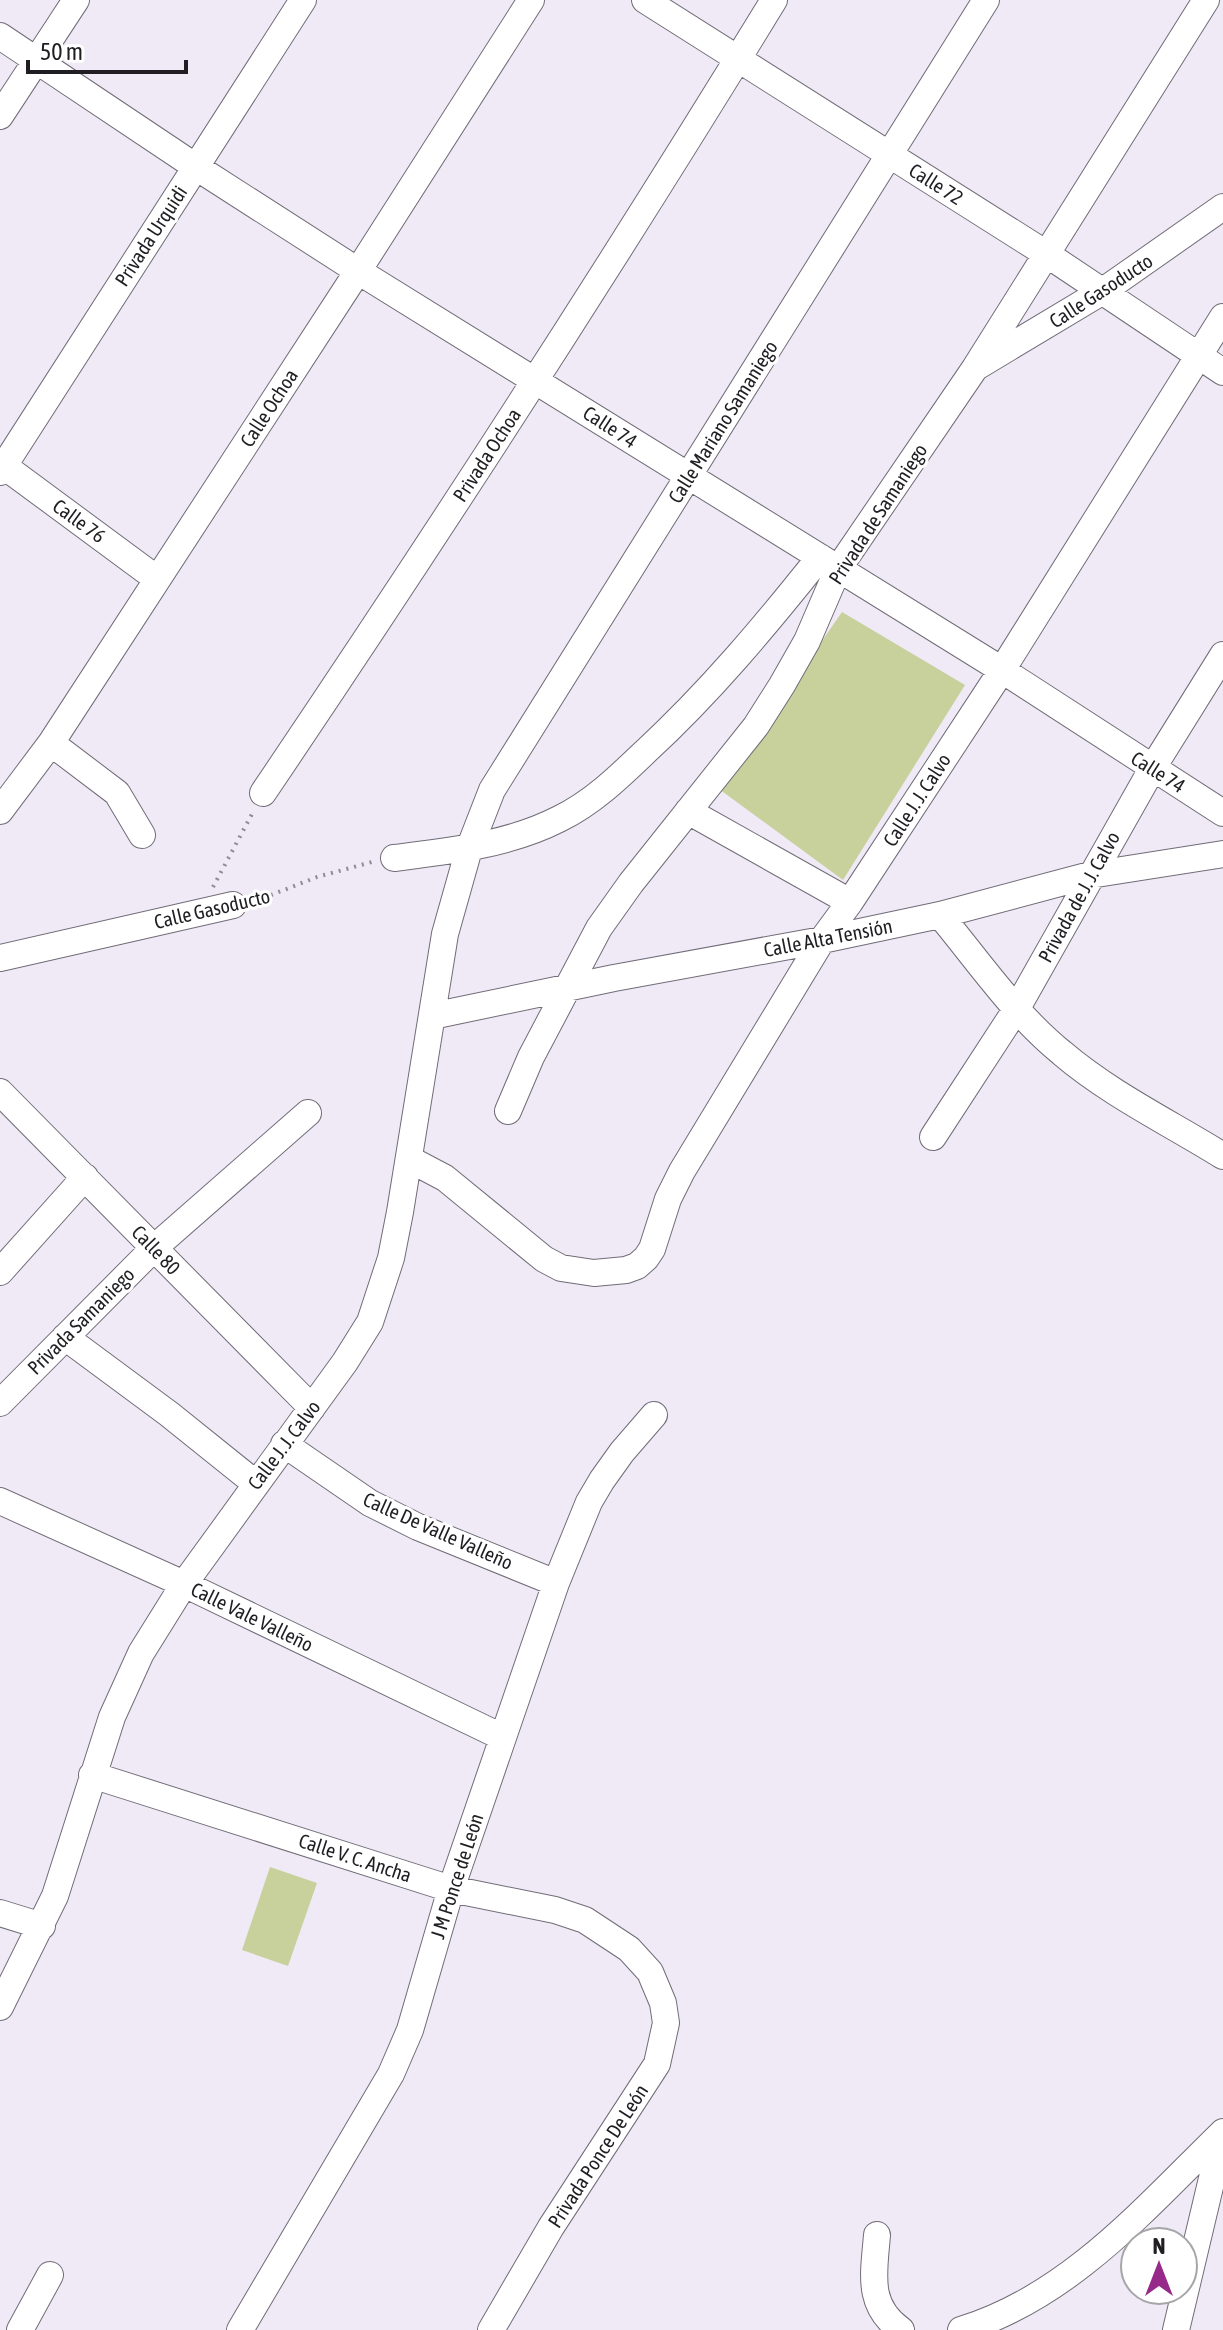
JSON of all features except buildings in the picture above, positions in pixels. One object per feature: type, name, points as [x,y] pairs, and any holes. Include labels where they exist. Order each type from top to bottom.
[{"type":"street","points":[[0,116],[76,0]]},
{"type":"street","name":"Privada Urquidi","points":[[1,467],[303,0]]},
{"type":"street","name":"Calle Ochoa","points":[[0,811],[51,743],[531,0]]},
{"type":"street","name":"Calle 72","points":[[645,0],[1048,255],[1223,372]]},
{"type":"street","name":"Privada Ochoa","points":[[263,793],[395,597],[774,0]]},
{"type":"street","name":"Calle Mariano Samaniego","points":[[469,849],[482,809],[500,774],[689,478],[986,0]]},
{"type":"street","name":"Privada de Samaniego","points":[[469,849],[540,828],[585,804],[610,785],[707,693],[829,563],[975,368],[1206,0]]},
{"type":"street","name":"Calle 74","points":[[0,36],[358,271],[1002,670],[1152,769],[1217,805]]},
{"type":"street","name":"Calle Gasoducto","points":[[975,368],[1103,291],[1223,207]]},
{"type":"street","name":"Calle J. J. Calvo","points":[[409,1159],[445,1178],[544,1259],[561,1268],[577,1272],[614,1273],[637,1266],[652,1249],[668,1199],[682,1171],[822,940],[1002,670],[1223,317]]},
{"type":"street","name":"Calle 76","points":[[1,467],[157,579]]},
{"type":"street","name":"Privada de Samaniego","points":[[508,1111],[531,1057],[599,928],[756,726],[782,685],[807,641],[829,563]]},
{"type":"street","name":"Privada de J. J. Calvo","points":[[933,1137],[1017,1008],[1090,875],[1223,655]]},
{"type":"street","points":[[51,743],[117,793],[142,835]]},
{"type":"street","points":[[688,811],[850,902]]},
{"type":"street","points":[[394,858],[469,849]]},
{"type":"street","name":"Calle J. J. Calvo","points":[[0,2007],[42,1926],[67,1861],[92,1775],[125,1685],[141,1653],[184,1584],[345,1362],[370,1322],[391,1258],[445,934],[469,849]]},
{"type":"street","name":"Calle Alta Tensión","points":[[432,1016],[940,915],[1090,875],[1223,854]]},
{"type":"street","name":"Calle Gasoducto","points":[[0,958],[200,910],[233,905]]},
{"type":"street","points":[[940,915],[1017,1008],[1063,1055],[1223,1156]]},
{"type":"street","name":"Calle 80","points":[[0,1092],[312,1408]]},
{"type":"street","name":"Privada Samaniego","points":[[0,1403],[154,1248],[308,1113]]},
{"type":"street","points":[[0,1272],[85,1177]]},
{"type":"street","points":[[65,1337],[255,1483]]},
{"type":"street","name":"J M Ponce de León","points":[[241,2330],[391,2074],[410,2030],[451,1889],[556,1583],[589,1502],[622,1452],[654,1415]]},
{"type":"street","name":"Calle De Valle Valleño","points":[[284,1444],[370,1503],[418,1527],[556,1583]]},
{"type":"street","name":"Calle Vale Valleño","points":[[0,1501],[184,1584],[502,1737]]},
{"type":"street","name":"Calle V. C. Ancha","points":[[92,1775],[451,1889],[555,1910],[585,1920],[622,1943],[650,1972]]},
{"type":"street","points":[[0,1913],[42,1926]]},
{"type":"street","name":"Privada Ponce De León","points":[[491,2330],[551,2227],[657,2064],[666,2023],[663,2003],[650,1972]]},
{"type":"street","points":[[961,2330],[1005,2314],[1074,2272],[1223,2132]]},
{"type":"street","points":[[1176,2330],[1223,2132]]},
{"type":"street","points":[[877,2235],[876,2293],[886,2319],[901,2330]]},
{"type":"street","points":[[20,2330],[50,2275]]},
{"type":"path","points":[[200,910],[263,793]]},
{"type":"path","name":"Calle Gasoducto","points":[[233,905],[267,898],[335,871],[394,858]]},
{"type":"green space","points":[[842,612],[965,685],[843,880],[719,789]]},
{"type":"green space","points":[[270,1867],[317,1883],[288,1966],[242,1950]]}]
